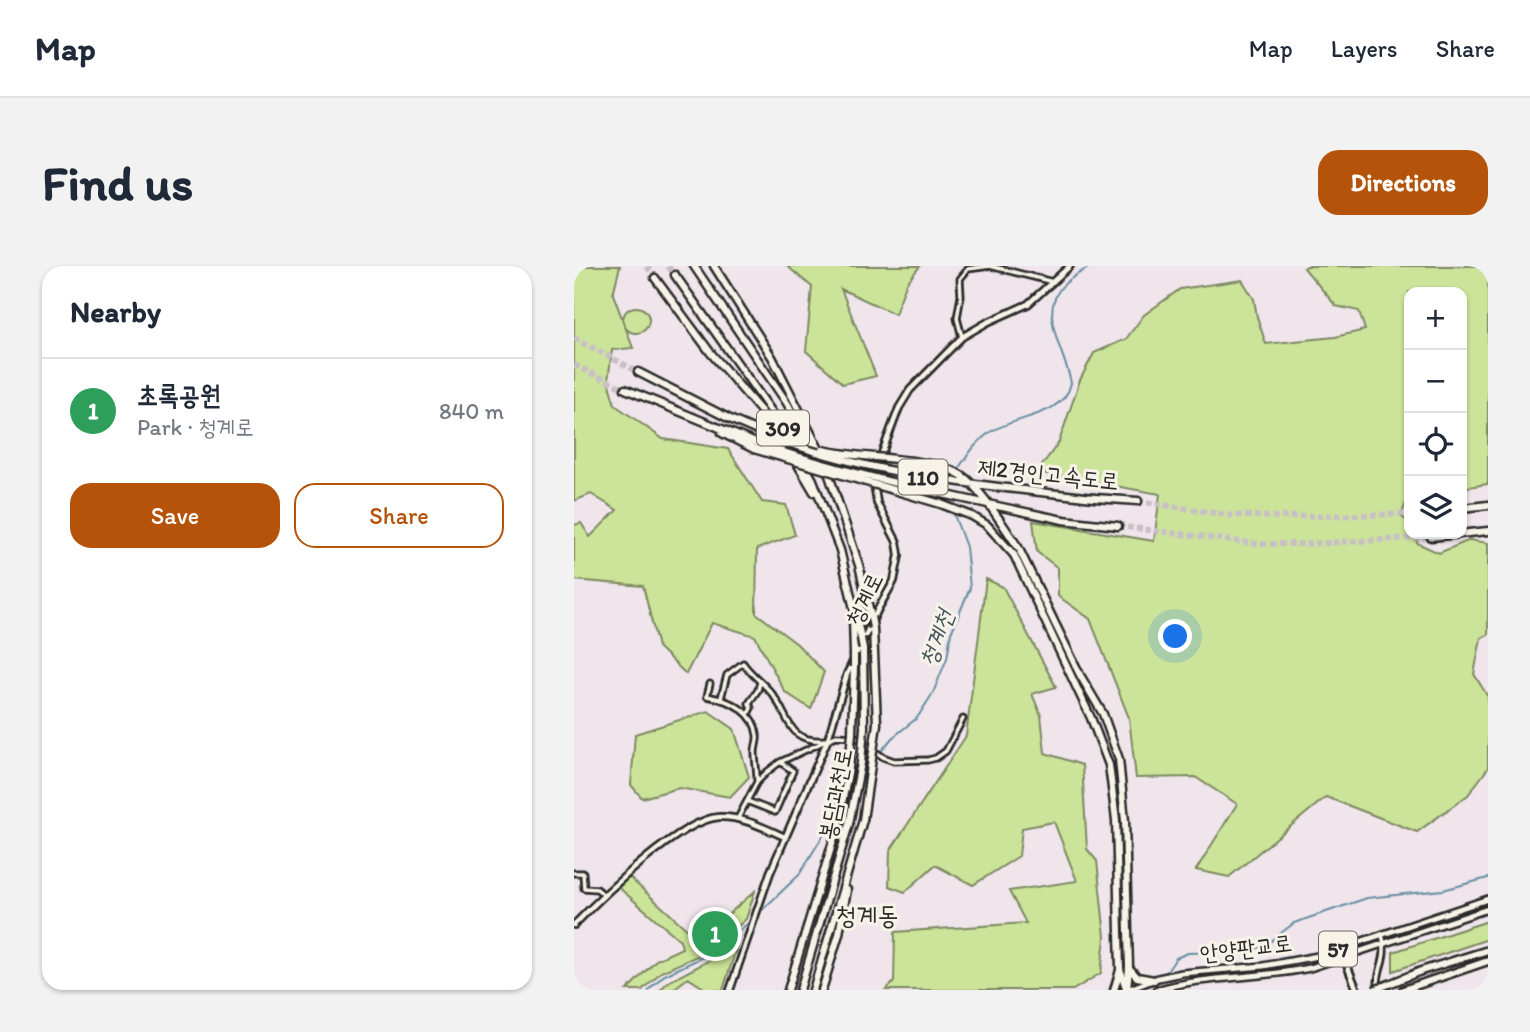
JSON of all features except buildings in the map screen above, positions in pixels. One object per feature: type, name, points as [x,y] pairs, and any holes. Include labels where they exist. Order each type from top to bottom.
[{"type":"highway","name":"봉담과천로","points":[[694,266],[787,403],[811,443],[835,492]]},
{"type":"highway","name":"봉담과천로","points":[[714,266],[772,357],[823,457],[859,565],[873,628],[877,724],[863,820],[813,990]]},
{"type":"highway","name":"봉담과천로","points":[[675,275],[788,435],[813,480],[819,501]]},
{"type":"highway","name":"봉담과천로","points":[[656,278],[710,352],[778,431],[819,501],[840,550],[861,638],[864,728],[861,763],[849,824],[800,990]]},
{"type":"highway","name":"제2경인고속도로","points":[[638,372],[757,431],[834,457],[900,474],[1138,501]]},
{"type":"highway","name":"제2경인고속도로","points":[[625,389],[755,446],[924,491],[1063,520],[1118,526]]},
{"type":"highway","points":[[755,446],[941,503],[972,516],[994,531],[1014,555],[1091,718],[1109,765],[1116,820],[1120,968],[1126,990],[1129,968],[1125,821],[1119,759],[1103,714],[1080,675],[1018,547],[982,496],[962,475],[925,464],[828,451],[757,431]]},
{"type":"highway","points":[[1467,507],[1488,505]]},
{"type":"highway","points":[[1467,533],[1488,531]]},
{"type":"highway","name":"봉담과천로","points":[[788,990],[837,828],[849,768],[854,735],[853,601]]},
{"type":"highway","name":"봉담과천로","points":[[822,990],[839,934],[849,871]]},
{"type":"highway","points":[[1376,990],[1421,971],[1488,950]]},
{"type":"highway","points":[[1403,990],[1488,961]]},
{"type":"highway","points":[[1114,990],[1120,968]]},
{"type":"highway","points":[[1129,968],[1136,976],[1156,979]]},
{"type":"main road","name":"안양판교로","points":[[1127,990],[1182,973],[1287,963],[1488,899]]},
{"type":"main road","name":"안양판교로","points":[[1156,990],[1188,982],[1289,973],[1488,909]]},
{"type":"street","points":[[962,337],[957,318],[961,296],[960,279],[968,269],[990,266],[1054,283]]},
{"type":"street","name":"청계로","points":[[730,990],[761,895],[828,740],[847,674],[878,609],[889,593],[898,567],[897,542],[874,495],[873,477],[891,426],[910,390],[962,337],[1028,304],[1070,266]]},
{"type":"street","points":[[721,698],[727,675],[743,663],[772,694],[794,732],[815,740],[828,740]]},
{"type":"street","points":[[748,714],[751,708],[749,703],[760,682]]},
{"type":"street","points":[[709,684],[707,696],[721,698],[748,714],[757,736],[757,782]]},
{"type":"street","points":[[738,818],[757,782],[780,762],[836,736],[854,735],[883,757],[894,761],[936,758],[946,751],[963,719]]},
{"type":"street","points":[[747,801],[775,812],[793,771],[780,762]]},
{"type":"street","points":[[574,925],[626,875],[689,827],[716,817],[738,818],[785,836]]},
{"type":"street","points":[[574,873],[583,873],[584,888],[597,889],[604,895]]},
{"type":"street","points":[[1376,990],[1385,958],[1382,934]]},
{"type":"street","points":[[1340,948],[1357,990]]},
{"type":"green space","points":[[574,266],[620,266],[613,294],[633,348],[612,350],[608,381],[615,405],[663,439],[728,449],[762,502],[786,505],[795,535],[757,549],[756,613],[797,644],[824,672],[811,709],[785,692],[755,636],[712,623],[686,674],[658,647],[643,586],[574,580],[574,525],[581,523],[590,537],[617,510],[591,494],[574,501]]},
{"type":"green space","points":[[787,266],[920,266],[906,284],[895,314],[841,289],[876,376],[843,384],[806,351],[812,287]]},
{"type":"green space","points":[[1488,266],[1488,484],[1467,487],[1467,287],[1404,287],[1404,508],[1401,516],[1404,519],[1404,539],[1416,539],[1417,543],[1439,553],[1470,540],[1488,543],[1488,634],[1481,638],[1474,674],[1488,697],[1488,768],[1468,795],[1417,832],[1326,797],[1229,877],[1196,870],[1237,804],[1195,777],[1136,778],[1129,718],[1090,619],[1058,596],[1058,568],[1037,552],[1033,521],[1154,541],[1160,494],[1037,472],[1059,442],[1080,380],[1094,353],[1126,339],[1144,315],[1180,289],[1242,280],[1254,299],[1266,344],[1335,337],[1365,330],[1359,311],[1336,306],[1304,268]]},
{"type":"green space","points":[[636,307],[645,311],[649,320],[645,329],[636,333],[627,329],[623,320],[627,311]]},
{"type":"green space","points":[[986,579],[1003,587],[1056,687],[1032,694],[1041,715],[1045,753],[1082,765],[1087,849],[1097,861],[1105,937],[1101,973],[1073,990],[886,990],[894,982],[895,932],[1026,923],[1009,891],[1077,881],[1054,822],[1022,828],[1019,856],[973,885],[935,865],[905,892],[889,886],[890,851],[966,736]]},
{"type":"green space","points":[[708,711],[734,729],[749,777],[730,797],[679,788],[642,798],[631,785],[635,734]]},
{"type":"green space","points":[[629,877],[693,935],[708,932],[755,891],[746,919],[706,952],[661,972],[642,990],[627,990],[656,960],[682,948],[680,940],[618,887]]},
{"type":"green space","points":[[1488,921],[1488,939],[1393,971],[1393,952]]},
{"type":"green space","points":[[737,946],[723,990],[707,990],[688,978],[672,990],[660,990],[668,982]]},
{"type":"waterway","name":"청계천","points":[[958,469],[976,444],[990,432],[1049,409],[1067,394],[1071,383],[1053,323],[1054,300],[1067,282],[1091,266]]},
{"type":"waterway","name":"청계천","points":[[947,493],[945,489],[949,483]]},
{"type":"waterway","name":"청계천","points":[[874,760],[892,738],[917,718],[933,693],[947,658],[951,633],[970,588],[966,547],[953,512]]},
{"type":"waterway","name":"청계천","points":[[861,777],[868,768]]},
{"type":"waterway","name":"청계천","points":[[845,800],[853,787]]},
{"type":"waterway","name":"청계천","points":[[759,913],[799,875],[838,811]]},
{"type":"waterway","points":[[1166,973],[1176,958],[1188,953],[1251,951],[1267,944],[1294,923],[1367,898],[1443,890],[1488,878]]},
{"type":"waterway","name":"청계천","points":[[648,990],[663,976],[713,952],[752,920]]},
{"type":"tunnel","points":[[647,266],[655,278]]},
{"type":"tunnel","points":[[668,266],[675,275]]},
{"type":"tunnel","points":[[574,338],[638,372]]},
{"type":"tunnel","points":[[574,365],[625,389]]},
{"type":"tunnel","points":[[1138,501],[1228,515],[1275,517],[1404,514]]},
{"type":"tunnel","points":[[1118,526],[1258,544],[1404,539]]},
{"type":"place","name":"초록공원","points":[[715,934]]},
{"type":"district","name":"청계동","points":[[867,915]]}]
